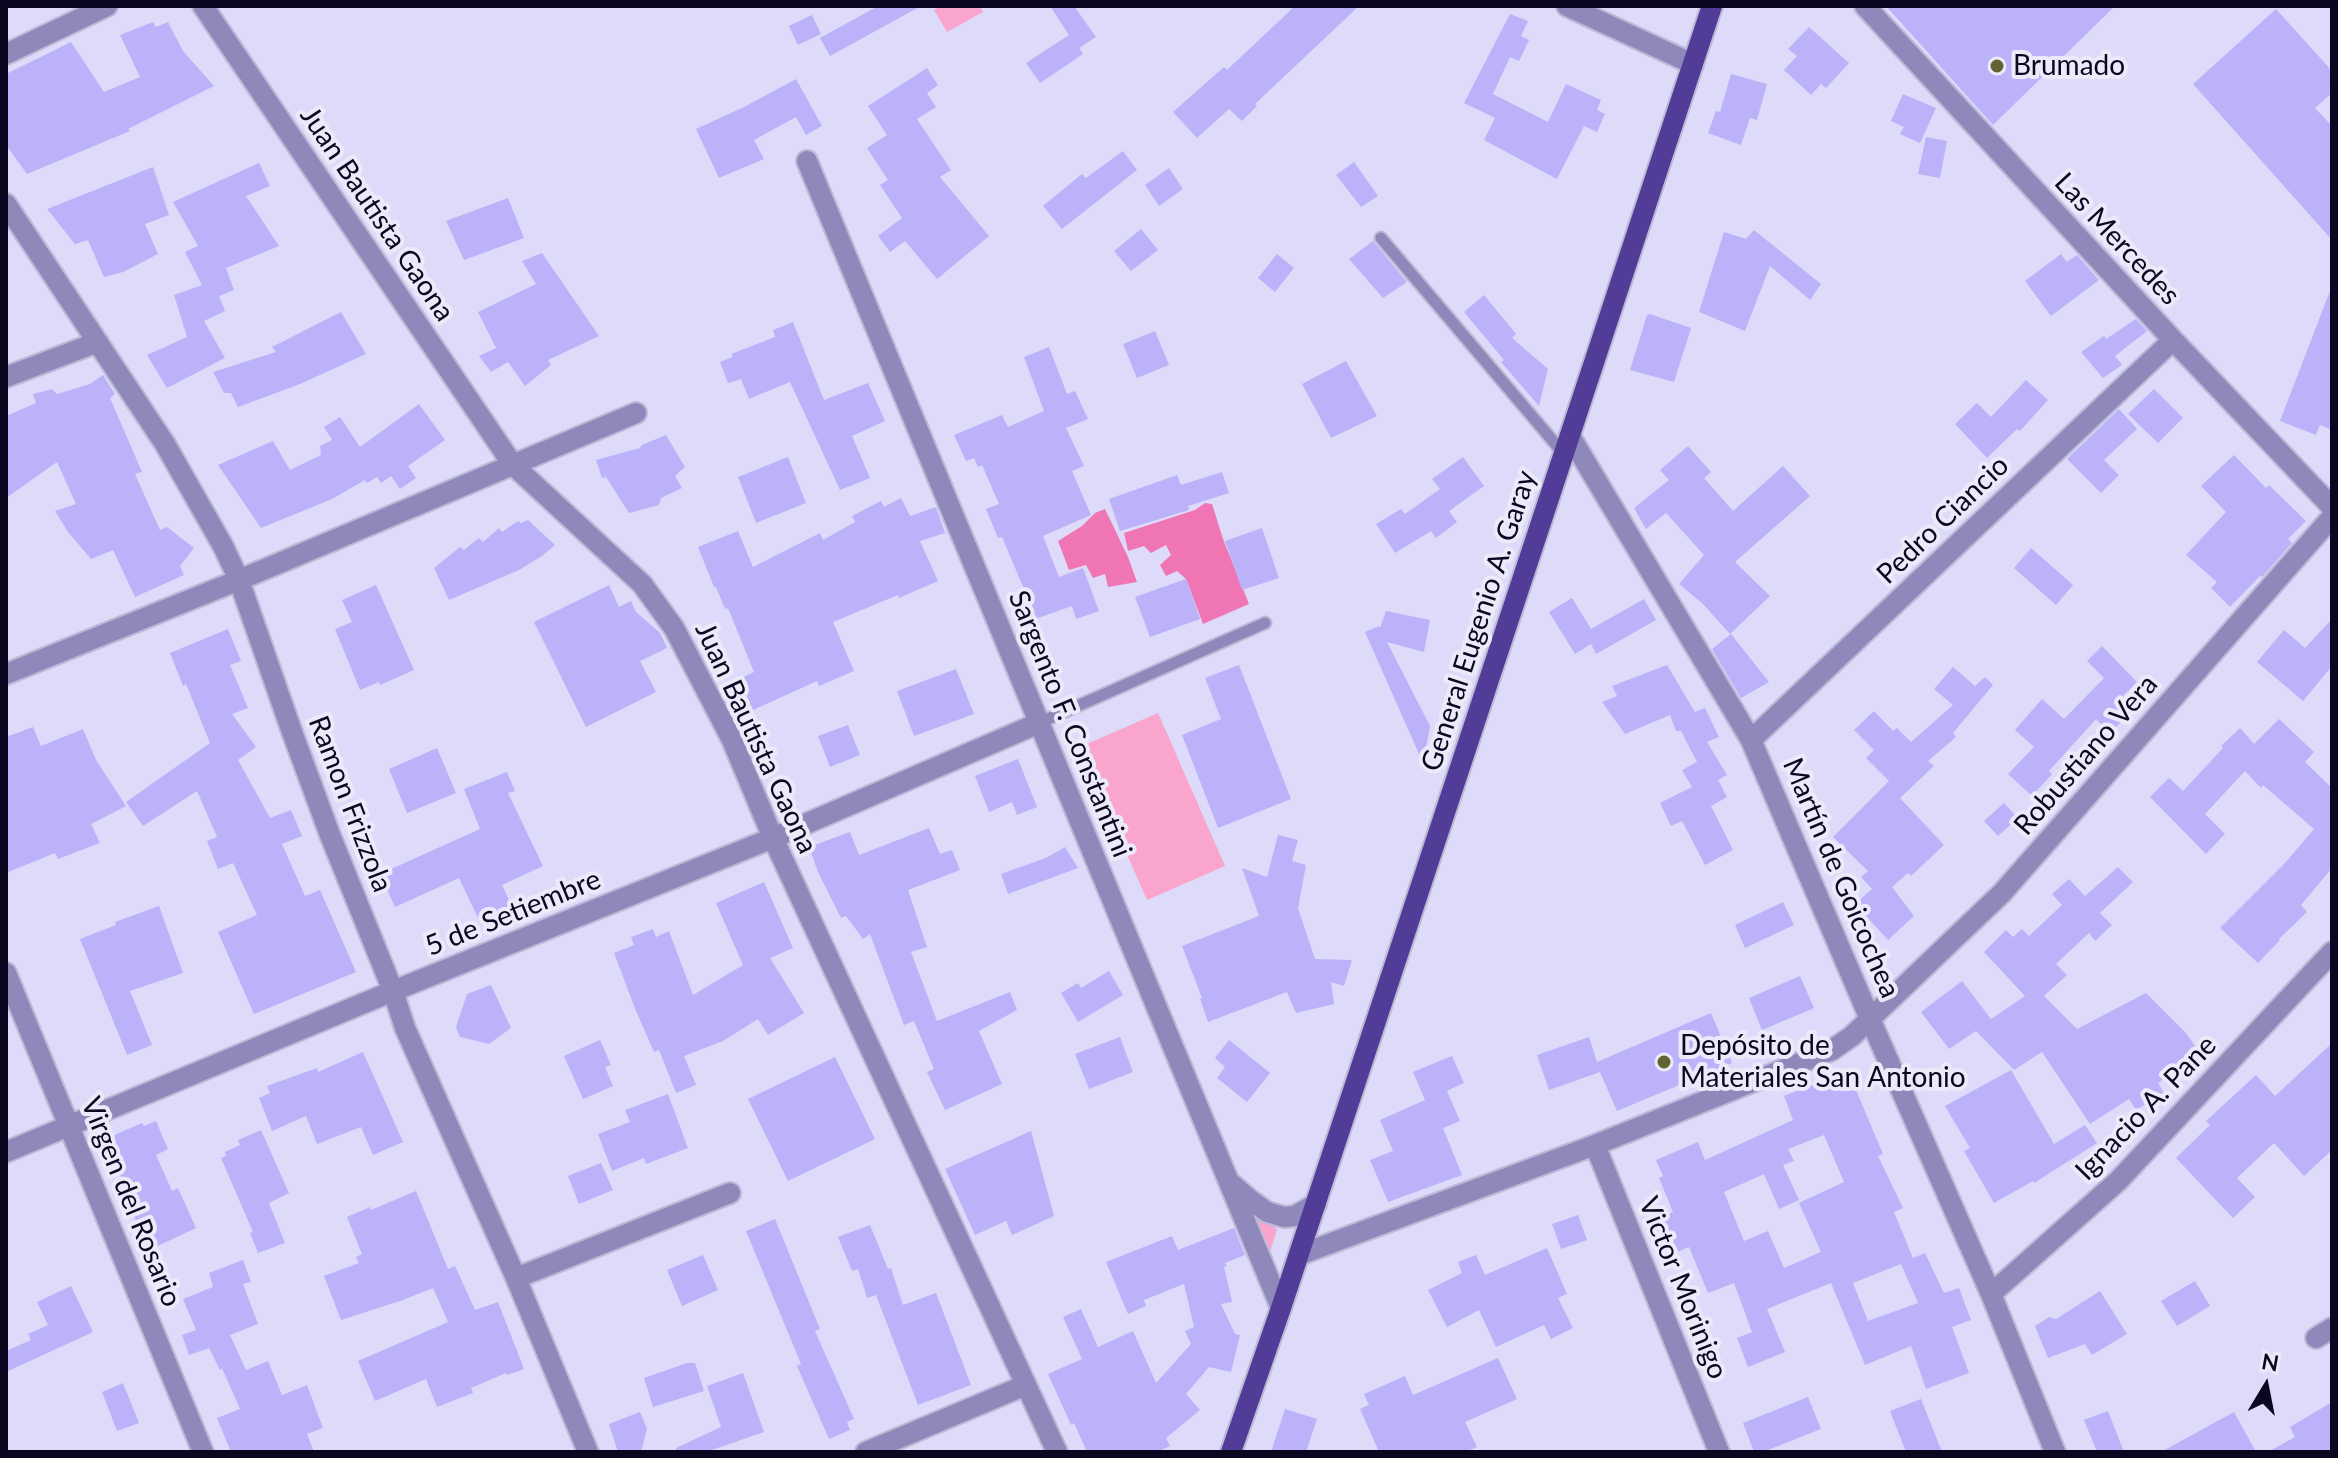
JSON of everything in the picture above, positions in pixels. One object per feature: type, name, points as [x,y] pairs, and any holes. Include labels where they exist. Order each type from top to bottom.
[{"type":"main road","name":"General Eugenio A. Garay","points":[[1231,1452],[1712,6]]},
{"type":"street","points":[[6,54],[107,6]]},
{"type":"street","name":"Juan Bautista Gaona","points":[[203,6],[513,465],[642,584],[674,628],[732,740],[773,838],[1057,1452]]},
{"type":"street","points":[[1567,6],[1693,64]]},
{"type":"street","name":"Las Mercedes","points":[[1865,6],[2173,340],[2332,507]]},
{"type":"street","name":"Sargento F. Constantini","points":[[807,161],[1281,1308]]},
{"type":"street","name":"Ramon Frizzola","points":[[6,204],[165,444],[239,580],[330,835],[405,1028],[516,1278],[588,1452]]},
{"type":"street","name":"Pedro Ciancio","points":[[1751,740],[2173,340]]},
{"type":"street","points":[[6,377],[98,342]]},
{"type":"street","points":[[6,674],[636,413]]},
{"type":"street","name":"Martín de Goicochea","points":[[1567,445],[1751,740],[1991,1294],[2055,1452]]},
{"type":"street","name":"Robustiano Vera","points":[[1299,1255],[1595,1145],[1832,1050],[1852,1036],[2002,893],[2332,517]]},
{"type":"street","name":"5 de Setiembre","points":[[6,1152],[773,838],[1039,723]]},
{"type":"street","name":"Ignacio A. Pane","points":[[1991,1294],[2118,1181],[2332,952]]},
{"type":"street","name":"Virgen del Rosario","points":[[6,973],[203,1452]]},
{"type":"street","name":"Victor Morinigo","points":[[1595,1145],[1719,1452]]},
{"type":"street","points":[[1229,1182],[1267,1212],[1284,1217],[1295,1216],[1316,1204]]},
{"type":"street","points":[[516,1278],[730,1193]]},
{"type":"street","points":[[866,1452],[1026,1385]]},
{"type":"lane","points":[[1381,238],[1567,445]]},
{"type":"lane","points":[[1039,723],[1265,623]]},
{"type":"shaded area","points":[[940,6],[980,6],[983,12],[947,32],[934,10]]},
{"type":"shaded area","points":[[1205,503],[1212,504],[1249,604],[1203,624],[1186,579],[1177,571],[1166,576],[1160,565],[1171,555],[1166,545],[1151,553],[1144,546],[1128,551],[1124,533],[1195,510]]},
{"type":"shaded area","points":[[1105,509],[1137,582],[1108,587],[1105,574],[1093,578],[1086,565],[1069,570],[1058,541]]},
{"type":"shaded area","points":[[1158,713],[1225,866],[1147,900],[1080,747]]},
{"type":"shaded area","points":[[1257,1218],[1277,1230],[1269,1255],[1266,1253]]},
{"type":"building","points":[[878,6],[921,6],[830,56],[820,38]]},
{"type":"building","points":[[1050,6],[1074,6],[1096,37],[1079,48],[1083,54],[1040,83],[1026,63],[1069,35]]},
{"type":"building","points":[[1295,6],[1359,6],[1255,104],[1257,106],[1242,121],[1229,109],[1197,138],[1173,112],[1224,67],[1227,70]]},
{"type":"building","name":"Brumado","points":[[1886,6],[2115,6],[1993,125]]},
{"type":"building","points":[[2276,9],[2332,71],[2332,93],[2315,108],[2332,126],[2332,240],[2193,84]]},
{"type":"building","points":[[1510,14],[1528,21],[1521,36],[1529,40],[1519,61],[1510,57],[1493,94],[1548,122],[1566,84],[1601,100],[1597,110],[1605,114],[1597,132],[1584,126],[1557,179],[1484,140],[1495,118],[1464,103]]},
{"type":"building","points":[[812,15],[821,34],[798,45],[789,26]]},
{"type":"building","points":[[153,22],[156,27],[168,22],[183,51],[214,86],[128,129],[130,131],[27,174],[6,145],[6,74],[71,42],[104,92],[140,77],[120,35]]},
{"type":"building","points":[[1809,27],[1849,63],[1826,88],[1821,84],[1811,95],[1784,70],[1797,56],[1788,49]]},
{"type":"building","points":[[927,68],[938,85],[927,93],[936,107],[917,119],[951,170],[940,177],[989,236],[937,279],[905,241],[890,252],[878,236],[902,218],[880,185],[888,180],[867,148],[887,135],[868,106]]},
{"type":"building","points":[[1731,74],[1767,84],[1757,120],[1750,118],[1741,145],[1708,133],[1716,111],[1720,112]]},
{"type":"building","points":[[796,79],[822,126],[806,135],[796,117],[754,140],[764,159],[719,178],[696,129]]},
{"type":"building","points":[[1903,94],[1936,108],[1920,143],[1900,134],[1904,127],[1891,121]]},
{"type":"building","points":[[1926,137],[1947,141],[1940,178],[1918,174]]},
{"type":"building","points":[[1123,151],[1137,170],[1062,229],[1043,206],[1082,174],[1086,178]]},
{"type":"building","points":[[1354,162],[1378,196],[1361,207],[1336,175]]},
{"type":"building","points":[[259,163],[270,186],[246,196],[279,246],[226,268],[234,290],[219,296],[225,311],[204,321],[225,358],[167,388],[147,355],[187,337],[174,295],[202,285],[185,252],[198,246],[173,202]]},
{"type":"building","points":[[153,167],[169,215],[145,224],[158,254],[123,272],[104,277],[88,240],[75,244],[47,209]]},
{"type":"building","points":[[1169,168],[1183,189],[1159,206],[1145,185]]},
{"type":"building","points":[[508,198],[524,238],[464,260],[446,221]]},
{"type":"building","points":[[1141,229],[1158,250],[1131,271],[1114,251]]},
{"type":"building","points":[[1754,230],[1821,284],[1810,300],[1770,266],[1745,331],[1699,312],[1724,232],[1746,239]]},
{"type":"building","points":[[1373,241],[1407,282],[1383,298],[1349,259]]},
{"type":"building","points":[[542,253],[599,336],[548,360],[551,365],[525,386],[508,362],[491,372],[479,356],[496,348],[478,312],[536,284],[522,261]]},
{"type":"building","points":[[1277,254],[1294,268],[1275,292],[1258,278]]},
{"type":"building","points":[[2061,254],[2067,262],[2077,255],[2099,280],[2051,316],[2025,281]]},
{"type":"building","points":[[2330,291],[2332,430],[2320,425],[2316,435],[2280,421]]},
{"type":"building","points":[[1484,295],[1516,334],[1512,338],[1548,369],[1539,406],[1464,312]]},
{"type":"building","points":[[341,312],[366,354],[300,384],[238,407],[231,393],[224,393],[213,372],[276,352],[272,347]]},
{"type":"building","points":[[1647,315],[1691,328],[1674,382],[1630,370]]},
{"type":"building","points":[[2136,319],[2147,331],[2115,356],[2122,365],[2103,378],[2081,352]]},
{"type":"building","points":[[793,322],[824,400],[868,383],[885,421],[852,436],[870,478],[840,490],[790,382],[749,399],[741,379],[728,383],[720,362],[733,357],[731,354],[775,337],[773,330]]},
{"type":"building","points":[[1155,331],[1169,365],[1137,378],[1123,344]]},
{"type":"building","points":[[1049,347],[1067,394],[1075,391],[1088,419],[1066,428],[1084,466],[1072,471],[1091,515],[1043,536],[1059,577],[1083,568],[1099,611],[1076,619],[1072,606],[1027,622],[1016,592],[1024,589],[1002,537],[998,538],[986,509],[999,504],[982,465],[978,467],[974,458],[966,461],[954,435],[1002,415],[1008,427],[1044,411],[1024,357]]},
{"type":"building","points":[[1346,361],[1377,416],[1331,438],[1302,384]]},
{"type":"building","points":[[103,375],[115,394],[110,398],[142,472],[135,474],[160,530],[167,527],[194,548],[180,566],[184,575],[135,597],[113,550],[91,559],[55,511],[76,504],[57,462],[6,498],[6,416],[36,403],[33,394],[52,389],[57,394],[90,384]]},
{"type":"building","points":[[2026,380],[2048,400],[2020,431],[2017,429],[1987,458],[1955,424],[1977,403],[1991,417]]},
{"type":"building","points":[[2154,389],[2183,418],[2158,443],[2128,414]]},
{"type":"building","points":[[419,404],[445,440],[408,466],[416,478],[400,489],[391,476],[381,483],[377,477],[367,483],[365,480],[332,499],[261,528],[218,465],[273,441],[290,470],[321,455],[320,446],[332,440],[324,427],[340,417],[360,447]]},
{"type":"building","points":[[2119,409],[2137,429],[2104,460],[2119,475],[2101,493],[2067,459]]},
{"type":"building","points":[[666,435],[685,467],[675,476],[682,488],[661,498],[659,505],[629,513],[606,477],[602,478],[596,460],[640,448]]},
{"type":"building","points":[[1688,446],[1711,472],[1704,478],[1733,511],[1783,466],[1810,496],[1735,562],[1770,596],[1730,634],[1703,604],[1679,584],[1704,555],[1666,513],[1646,529],[1634,508],[1669,480],[1660,470]]},
{"type":"building","points":[[2234,455],[2266,488],[2269,485],[2306,521],[2288,539],[2292,543],[2262,577],[2230,607],[2211,588],[2217,582],[2186,555],[2226,512],[2201,486]]},
{"type":"building","points":[[788,457],[806,503],[756,523],[738,477]]},
{"type":"building","points":[[1463,457],[1484,486],[1449,511],[1457,522],[1436,538],[1431,531],[1395,553],[1376,524],[1401,509],[1405,514],[1440,489],[1432,479]]},
{"type":"building","points":[[1222,472],[1229,493],[1188,506],[1189,510],[1120,531],[1109,499],[1177,475],[1181,485]]},
{"type":"building","points":[[901,498],[910,516],[936,507],[945,533],[920,541],[938,581],[833,622],[854,671],[819,686],[817,681],[753,710],[739,679],[754,672],[728,608],[725,609],[714,587],[698,547],[738,531],[753,567],[820,533],[823,540],[855,522],[852,516],[881,501],[884,507]]},
{"type":"building","points":[[528,520],[555,545],[519,570],[449,600],[434,568],[460,547],[464,550],[479,538],[483,542],[499,528],[502,532],[518,521]]},
{"type":"building","points":[[1262,528],[1279,578],[1242,590],[1225,541]]},
{"type":"building","points":[[2031,548],[2073,585],[2056,605],[2014,568]]},
{"type":"building","points":[[1186,579],[1200,619],[1150,637],[1135,597]]},
{"type":"building","points":[[376,585],[414,670],[360,690],[335,629],[352,622],[342,600]]},
{"type":"building","points":[[609,585],[619,607],[631,601],[636,612],[660,633],[667,648],[640,661],[656,692],[586,727],[534,622]]},
{"type":"building","points":[[1572,598],[1591,629],[1644,599],[1656,620],[1596,654],[1591,644],[1575,654],[1549,612]]},
{"type":"building","points":[[1386,611],[1430,620],[1424,652],[1387,642],[1430,726],[1423,763],[1365,632],[1380,628]]},
{"type":"building","points":[[2332,619],[2332,666],[2303,701],[2257,662],[2284,630],[2305,648]]},
{"type":"building","points":[[228,629],[241,661],[230,665],[248,708],[232,714],[256,747],[238,760],[270,818],[291,810],[302,836],[282,844],[305,896],[320,890],[356,972],[254,1014],[218,932],[257,915],[233,863],[218,869],[207,841],[217,837],[197,791],[143,826],[126,802],[210,743],[170,653]]},
{"type":"building","points":[[1731,634],[1769,682],[1741,698],[1712,649]]},
{"type":"building","points":[[2102,646],[2137,682],[2120,699],[2132,711],[2110,733],[2096,719],[2049,771],[2052,774],[2032,796],[2008,774],[2034,747],[2015,730],[2042,699],[2064,719],[2104,678],[2087,661]]},
{"type":"building","points":[[1239,665],[1291,799],[1218,828],[1182,735],[1221,719],[1205,678]]},
{"type":"building","points":[[1667,665],[1695,712],[1705,708],[1719,737],[1707,742],[1727,775],[1718,780],[1727,797],[1711,806],[1733,850],[1705,865],[1682,821],[1671,826],[1660,803],[1692,787],[1682,770],[1697,762],[1681,731],[1676,731],[1670,715],[1625,734],[1602,702],[1617,696],[1612,686]]},
{"type":"building","points":[[1953,667],[1975,686],[1985,677],[1993,685],[1953,733],[1956,737],[1928,761],[1934,766],[1900,798],[1944,845],[1911,876],[1908,873],[1892,887],[1914,916],[1888,940],[1855,904],[1872,889],[1861,877],[1868,871],[1833,837],[1889,781],[1866,758],[1874,750],[1854,730],[1874,711],[1893,731],[1897,728],[1911,742],[1953,705],[1934,689]]},
{"type":"building","points":[[956,669],[974,714],[914,736],[897,691]]},
{"type":"building","points":[[2279,719],[2314,752],[2305,762],[2332,788],[2332,868],[2301,905],[2307,912],[2258,963],[2220,928],[2314,829],[2263,785],[2261,788],[2245,771],[2205,814],[2225,834],[2206,854],[2150,797],[2169,778],[2183,791],[2240,728],[2254,744]]},
{"type":"building","points":[[848,725],[860,755],[830,767],[818,736]]},
{"type":"building","points":[[33,727],[41,746],[83,729],[96,760],[126,806],[91,824],[100,843],[58,859],[55,853],[6,873],[6,737]]},
{"type":"building","points":[[437,748],[456,793],[407,813],[389,769]]},
{"type":"building","points":[[1018,759],[1037,807],[1017,815],[1012,802],[989,812],[975,776]]},
{"type":"building","points":[[507,772],[515,791],[508,793],[543,866],[502,885],[514,911],[495,920],[492,912],[478,918],[459,878],[395,907],[380,874],[480,829],[464,789]]},
{"type":"building","points":[[2004,803],[2018,818],[1998,836],[1984,821]]},
{"type":"building","points":[[929,828],[940,854],[952,850],[960,870],[908,890],[927,947],[911,952],[937,1021],[1010,992],[1017,1010],[979,1031],[1002,1084],[945,1110],[927,1072],[934,1069],[914,1021],[904,1025],[870,934],[863,939],[846,916],[841,918],[809,847],[850,832],[859,855]]},
{"type":"building","points":[[1278,835],[1298,840],[1292,861],[1306,865],[1298,908],[1315,959],[1352,960],[1344,986],[1331,982],[1334,1004],[1296,1013],[1287,992],[1208,1022],[1182,946],[1259,916],[1242,868],[1267,877]]},
{"type":"building","points":[[1065,847],[1078,868],[1008,894],[1001,874],[1046,858]]},
{"type":"building","points":[[2118,867],[2133,882],[2100,913],[2112,925],[2095,941],[2089,933],[2056,964],[2067,975],[2044,996],[2077,1029],[2146,993],[2186,1033],[2199,1052],[2158,1083],[2164,1093],[2136,1110],[2129,1099],[2090,1124],[2042,1052],[2014,1070],[1976,1031],[1949,1049],[1921,1012],[1962,981],[1991,1019],[2025,996],[1984,952],[2006,930],[2013,937],[2022,929],[2029,936],[2062,905],[2052,894],[2069,879],[2085,896]]},
{"type":"building","points":[[764,882],[793,948],[770,958],[804,1013],[768,1035],[758,1019],[723,1041],[684,1056],[696,1085],[676,1093],[659,1050],[654,1052],[614,953],[634,945],[631,937],[653,929],[656,937],[669,931],[693,995],[743,965],[716,903]]},
{"type":"building","points":[[1783,902],[1794,925],[1745,948],[1735,925]]},
{"type":"building","points":[[159,906],[183,973],[130,991],[152,1045],[127,1055],[80,939]]},
{"type":"building","points":[[1109,971],[1123,995],[1078,1022],[1061,993],[1078,983],[1081,988]]},
{"type":"building","points":[[1800,976],[1814,1008],[1762,1030],[1749,998]]},
{"type":"building","points":[[491,985],[511,1028],[489,1044],[460,1037],[456,1027],[467,994]]},
{"type":"building","name":"Depósito de Materiales San Antonio","points":[[1711,1013],[1732,1063],[1617,1111],[1600,1072],[1549,1090],[1537,1055],[1589,1037],[1597,1062]]},
{"type":"building","points":[[1120,1037],[1133,1072],[1089,1089],[1075,1054]]},
{"type":"building","points":[[600,1040],[611,1065],[605,1067],[613,1086],[583,1099],[564,1056]]},
{"type":"building","points":[[1229,1040],[1270,1073],[1247,1102],[1217,1078],[1225,1067],[1215,1058]]},
{"type":"building","points":[[2332,1043],[2332,1150],[2304,1176],[2274,1143],[2237,1178],[2255,1197],[2233,1218],[2176,1158],[2210,1125],[2206,1121],[2256,1075],[2275,1096]]},
{"type":"building","points":[[363,1052],[403,1142],[373,1155],[361,1127],[317,1144],[306,1116],[272,1131],[259,1098],[270,1093],[267,1086],[317,1068],[318,1072]]},
{"type":"building","points":[[1452,1056],[1464,1083],[1447,1091],[1460,1121],[1443,1128],[1462,1175],[1388,1202],[1370,1160],[1393,1151],[1380,1120],[1425,1100],[1413,1072]]},
{"type":"building","points":[[835,1057],[875,1139],[788,1181],[748,1099]]},
{"type":"building","points":[[2011,1070],[2054,1144],[2085,1125],[2097,1143],[2034,1183],[1994,1203],[1964,1151],[1970,1148],[1945,1106]]},
{"type":"building","points":[[1848,1071],[1883,1154],[1878,1156],[1903,1208],[1894,1212],[1913,1258],[1925,1253],[1944,1293],[1959,1288],[1971,1320],[1952,1327],[1969,1373],[1926,1389],[1911,1346],[1865,1365],[1831,1283],[1767,1309],[1785,1352],[1748,1367],[1737,1338],[1752,1332],[1734,1283],[1708,1293],[1689,1247],[1669,1255],[1654,1220],[1673,1212],[1659,1178],[1663,1176],[1656,1160],[1698,1142],[1705,1160],[1793,1120],[1784,1096]],"holes":[[[1824,1135],[1844,1182],[1799,1203],[1821,1252],[1784,1268],[1768,1231],[1744,1241],[1724,1192],[1764,1174],[1779,1209],[1799,1200],[1783,1165],[1794,1161],[1788,1149]],[[1901,1264],[1918,1303],[1868,1321],[1853,1283]]]},
{"type":"building","points":[[668,1094],[688,1148],[646,1164],[644,1158],[612,1171],[598,1134],[630,1122],[625,1110]]},
{"type":"building","points":[[156,1121],[168,1149],[156,1155],[172,1191],[178,1188],[196,1228],[149,1250],[131,1210],[135,1208],[111,1155],[119,1152],[112,1136],[142,1123],[144,1126]]},
{"type":"building","points":[[261,1130],[289,1193],[269,1203],[285,1243],[258,1253],[250,1233],[253,1232],[221,1158],[226,1156],[225,1152],[240,1145],[238,1140]]},
{"type":"building","points":[[1031,1131],[1054,1216],[1012,1235],[1006,1221],[975,1235],[945,1169]]},
{"type":"building","points":[[601,1163],[613,1190],[579,1204],[568,1176]]},
{"type":"building","points":[[416,1191],[448,1269],[455,1266],[475,1310],[498,1302],[524,1369],[471,1388],[473,1393],[437,1407],[426,1379],[375,1401],[358,1361],[448,1322],[433,1288],[341,1320],[324,1276],[359,1263],[356,1257],[362,1254],[347,1217]]},
{"type":"building","points":[[1578,1215],[1587,1240],[1561,1249],[1552,1224]]},
{"type":"building","points":[[775,1219],[820,1329],[815,1331],[854,1419],[847,1422],[850,1430],[829,1439],[797,1366],[801,1364],[746,1231]]},
{"type":"building","points":[[870,1225],[888,1269],[891,1268],[903,1305],[936,1293],[971,1385],[918,1405],[876,1295],[867,1298],[858,1269],[852,1271],[838,1237]]},
{"type":"building","points":[[1234,1228],[1245,1255],[1225,1263],[1227,1266],[1224,1267],[1232,1302],[1221,1304],[1235,1334],[1240,1335],[1231,1372],[1209,1367],[1186,1394],[1200,1410],[1166,1438],[1170,1446],[1156,1452],[1087,1452],[1048,1374],[1082,1359],[1063,1317],[1081,1309],[1098,1347],[1133,1331],[1156,1383],[1191,1344],[1185,1331],[1194,1327],[1184,1284],[1144,1300],[1146,1306],[1128,1314],[1106,1262],[1172,1236],[1178,1250]]},
{"type":"building","points":[[1547,1248],[1567,1294],[1558,1298],[1573,1328],[1551,1339],[1544,1325],[1496,1347],[1479,1310],[1447,1327],[1428,1290],[1462,1273],[1458,1262],[1476,1255],[1485,1275]]},
{"type":"building","points":[[703,1255],[718,1290],[682,1306],[667,1270]]},
{"type":"building","points":[[243,1260],[251,1282],[243,1284],[258,1324],[230,1335],[246,1370],[268,1361],[282,1395],[307,1385],[323,1428],[307,1434],[314,1452],[231,1452],[217,1418],[240,1409],[222,1368],[220,1370],[209,1348],[189,1355],[182,1335],[196,1330],[183,1299],[213,1287],[209,1273]]},
{"type":"building","points":[[2195,1281],[2210,1306],[2177,1326],[2161,1301]]},
{"type":"building","points":[[71,1286],[93,1332],[6,1372],[6,1351],[31,1340],[28,1334],[48,1325],[37,1302]]},
{"type":"building","points":[[2100,1291],[2127,1334],[2092,1355],[2085,1344],[2048,1358],[2035,1326],[2049,1317],[2056,1319]]},
{"type":"building","points":[[1498,1358],[1517,1399],[1465,1422],[1477,1447],[1465,1452],[1379,1452],[1360,1409],[1369,1405],[1364,1394],[1405,1376],[1413,1395]]},
{"type":"building","points":[[695,1363],[704,1391],[653,1407],[644,1378]]},
{"type":"building","points":[[743,1373],[764,1432],[706,1452],[677,1452],[676,1448],[721,1427],[707,1386]]},
{"type":"building","points":[[123,1383],[139,1423],[117,1431],[102,1392]]},
{"type":"building","points":[[1808,1397],[1821,1429],[1763,1452],[1754,1452],[1743,1423]]},
{"type":"building","points":[[1921,1399],[1942,1452],[1906,1452],[1890,1411]]},
{"type":"building","points":[[2332,1402],[2332,1452],[2268,1452],[2295,1437],[2290,1427]]},
{"type":"building","points":[[1285,1409],[1317,1419],[1306,1452],[1271,1452]]},
{"type":"building","points":[[2108,1411],[2124,1452],[2097,1452],[2084,1420]]},
{"type":"building","points":[[640,1412],[647,1429],[641,1452],[618,1452],[609,1424]]},
{"type":"building","points":[[2234,1412],[2256,1452],[2161,1452]]},
{"type":"place","name":"Brumado","points":[[1997,66]]},
{"type":"place","name":"Depósito de Materiales San Antonio","points":[[1664,1062]]}]
